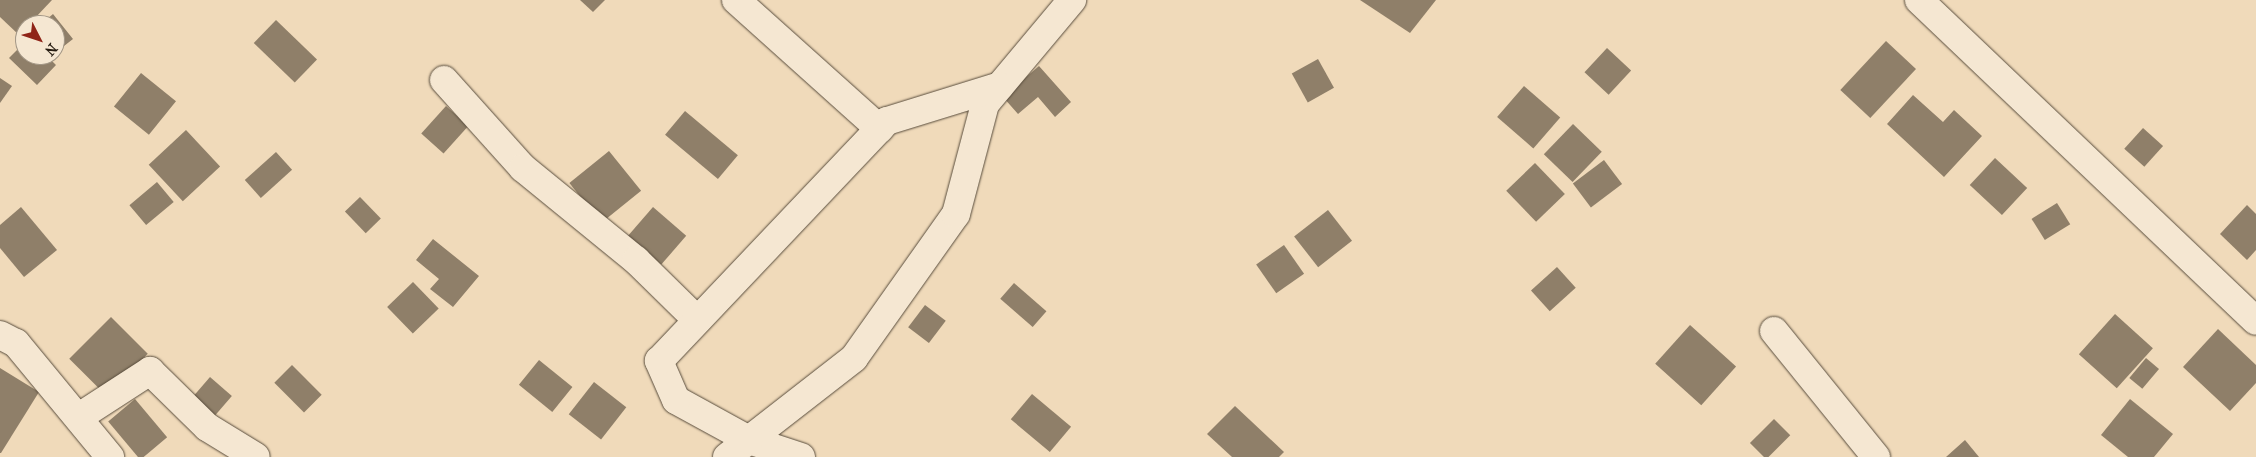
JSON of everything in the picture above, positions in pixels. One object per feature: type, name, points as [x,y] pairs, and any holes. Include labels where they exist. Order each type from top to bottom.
[{"type":"street","points":[[736,0],[880,129]]},
{"type":"street","points":[[1919,0],[2256,321]]},
{"type":"street","points":[[727,457],[854,358],[956,214],[985,104],[1068,1]]},
{"type":"street","points":[[444,80],[523,168],[636,260],[697,320]]},
{"type":"street","points":[[801,457],[749,440],[676,400],[659,361],[887,122],[1000,86]]},
{"type":"street","points":[[1774,331],[1876,457]]},
{"type":"street","points":[[0,335],[16,343],[110,457]]},
{"type":"street","points":[[79,418],[150,371],[207,427],[256,457]]},
{"type":"building","points":[[0,0],[52,0],[38,15],[15,15],[15,31],[0,17]]},
{"type":"building","points":[[580,0],[605,0],[593,12]]},
{"type":"building","points":[[1360,0],[1436,0],[1410,33]]},
{"type":"building","points":[[276,20],[317,60],[295,83],[254,43]]},
{"type":"building","points":[[65,29],[73,39],[65,45]]},
{"type":"building","points":[[1886,41],[1916,69],[1870,118],[1840,90]]},
{"type":"building","points":[[1607,48],[1631,71],[1609,95],[1584,72]]},
{"type":"building","points":[[15,52],[15,64],[9,58]]},
{"type":"building","points":[[1318,59],[1334,88],[1308,102],[1292,74]]},
{"type":"building","points":[[16,65],[56,65],[37,85]]},
{"type":"building","points":[[1039,66],[1071,102],[1055,117],[1038,97],[1018,114],[1003,97]]},
{"type":"building","points":[[141,73],[176,101],[149,135],[114,106]]},
{"type":"building","points":[[0,78],[12,86],[0,103]]},
{"type":"building","points":[[1524,86],[1560,117],[1533,148],[1497,117]]},
{"type":"building","points":[[1913,95],[1943,122],[1954,110],[1982,136],[1944,177],[1887,124]]},
{"type":"building","points":[[446,106],[468,126],[444,154],[421,133]]},
{"type":"building","points":[[685,111],[738,155],[718,179],[665,135]]},
{"type":"building","points":[[1573,124],[1602,152],[1573,182],[1544,154]]},
{"type":"building","points":[[2143,128],[2163,146],[2144,167],[2124,149]]},
{"type":"building","points":[[186,130],[220,167],[183,201],[149,165]]},
{"type":"building","points":[[609,151],[641,191],[601,223],[569,183]]},
{"type":"building","points":[[276,152],[292,170],[261,198],[245,180]]},
{"type":"building","points":[[1995,158],[2027,188],[2002,215],[1970,185]]},
{"type":"building","points":[[1604,160],[1622,184],[1591,207],[1573,183]]},
{"type":"building","points":[[1535,163],[1565,194],[1536,222],[1506,191]]},
{"type":"building","points":[[157,182],[174,202],[146,225],[129,205]]},
{"type":"building","points":[[360,197],[381,219],[366,233],[345,212]]},
{"type":"building","points":[[2057,203],[2070,224],[2045,240],[2032,219]]},
{"type":"building","points":[[2247,205],[2256,214],[2256,250],[2247,260],[2220,234]]},
{"type":"building","points":[[21,207],[57,250],[24,277],[0,248],[0,225]]},
{"type":"building","points":[[653,207],[686,236],[661,265],[628,236]]},
{"type":"building","points":[[1328,210],[1352,241],[1318,267],[1294,236]]},
{"type":"building","points":[[433,239],[479,276],[453,307],[430,289],[439,279],[416,260]]},
{"type":"building","points":[[1284,245],[1304,274],[1276,293],[1256,265]]},
{"type":"building","points":[[1557,267],[1576,288],[1550,311],[1531,290]]},
{"type":"building","points":[[413,282],[439,309],[413,334],[387,307]]},
{"type":"building","points":[[1014,283],[1046,311],[1033,327],[1000,299]]},
{"type":"building","points":[[925,305],[946,321],[929,343],[908,327]]},
{"type":"building","points":[[2115,314],[2153,348],[2117,388],[2079,354]]},
{"type":"building","points":[[111,317],[148,354],[106,395],[69,359]]},
{"type":"building","points":[[1690,325],[1736,366],[1701,405],[1655,364]]},
{"type":"building","points":[[2218,329],[2256,365],[2256,383],[2230,411],[2183,367]]},
{"type":"building","points":[[2146,358],[2159,369],[2142,389],[2129,378]]},
{"type":"building","points":[[539,360],[572,387],[552,412],[519,385]]},
{"type":"building","points":[[292,365],[322,395],[304,412],[274,383]]},
{"type":"building","points":[[0,368],[39,392],[1,453],[0,453]]},
{"type":"building","points":[[210,377],[232,396],[214,416],[192,397]]},
{"type":"building","points":[[594,382],[626,407],[601,440],[569,414]]},
{"type":"building","points":[[1032,394],[1071,427],[1050,452],[1011,419]]},
{"type":"building","points":[[135,399],[167,437],[144,457],[138,457],[108,421]]},
{"type":"building","points":[[2130,399],[2173,434],[2154,457],[2128,457],[2101,435]]},
{"type":"building","points":[[1235,406],[1284,452],[1279,457],[1232,457],[1207,434]]},
{"type":"building","points":[[1774,419],[1790,435],[1769,457],[1764,457],[1750,443]]},
{"type":"building","points":[[1965,440],[1979,457],[1946,457]]}]
